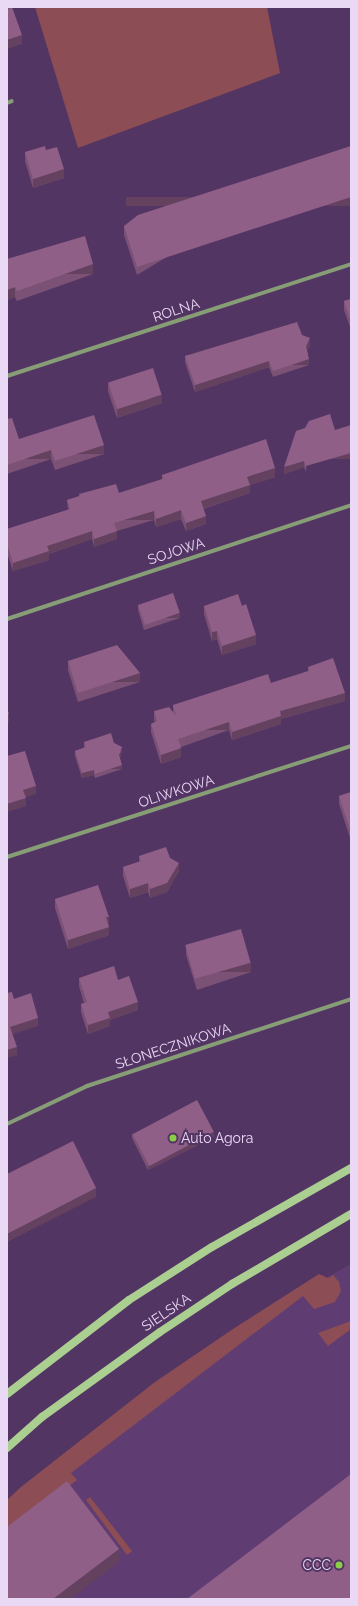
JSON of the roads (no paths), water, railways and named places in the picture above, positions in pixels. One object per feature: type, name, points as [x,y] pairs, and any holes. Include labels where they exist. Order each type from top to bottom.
[{"type":"main road","name":"SIELSKA","points":[[7,1394],[129,1300],[212,1247],[351,1168]]},
{"type":"main road","name":"SIELSKA","points":[[7,1448],[42,1417],[160,1332],[232,1284],[351,1214]]},
{"type":"street","name":"ROLNA","points":[[7,376],[351,264]]},
{"type":"street","name":"SOJOWA","points":[[7,619],[351,505]]},
{"type":"street","name":"OLIWKOWA","points":[[7,857],[351,746]]},
{"type":"street","name":"SŁONECZNIKOWA","points":[[7,1124],[87,1086],[351,999]]},
{"type":"place","name":"Auto Agora","points":[[173,1138]]},
{"type":"place","name":"CCC","points":[[339,1565]]}]
